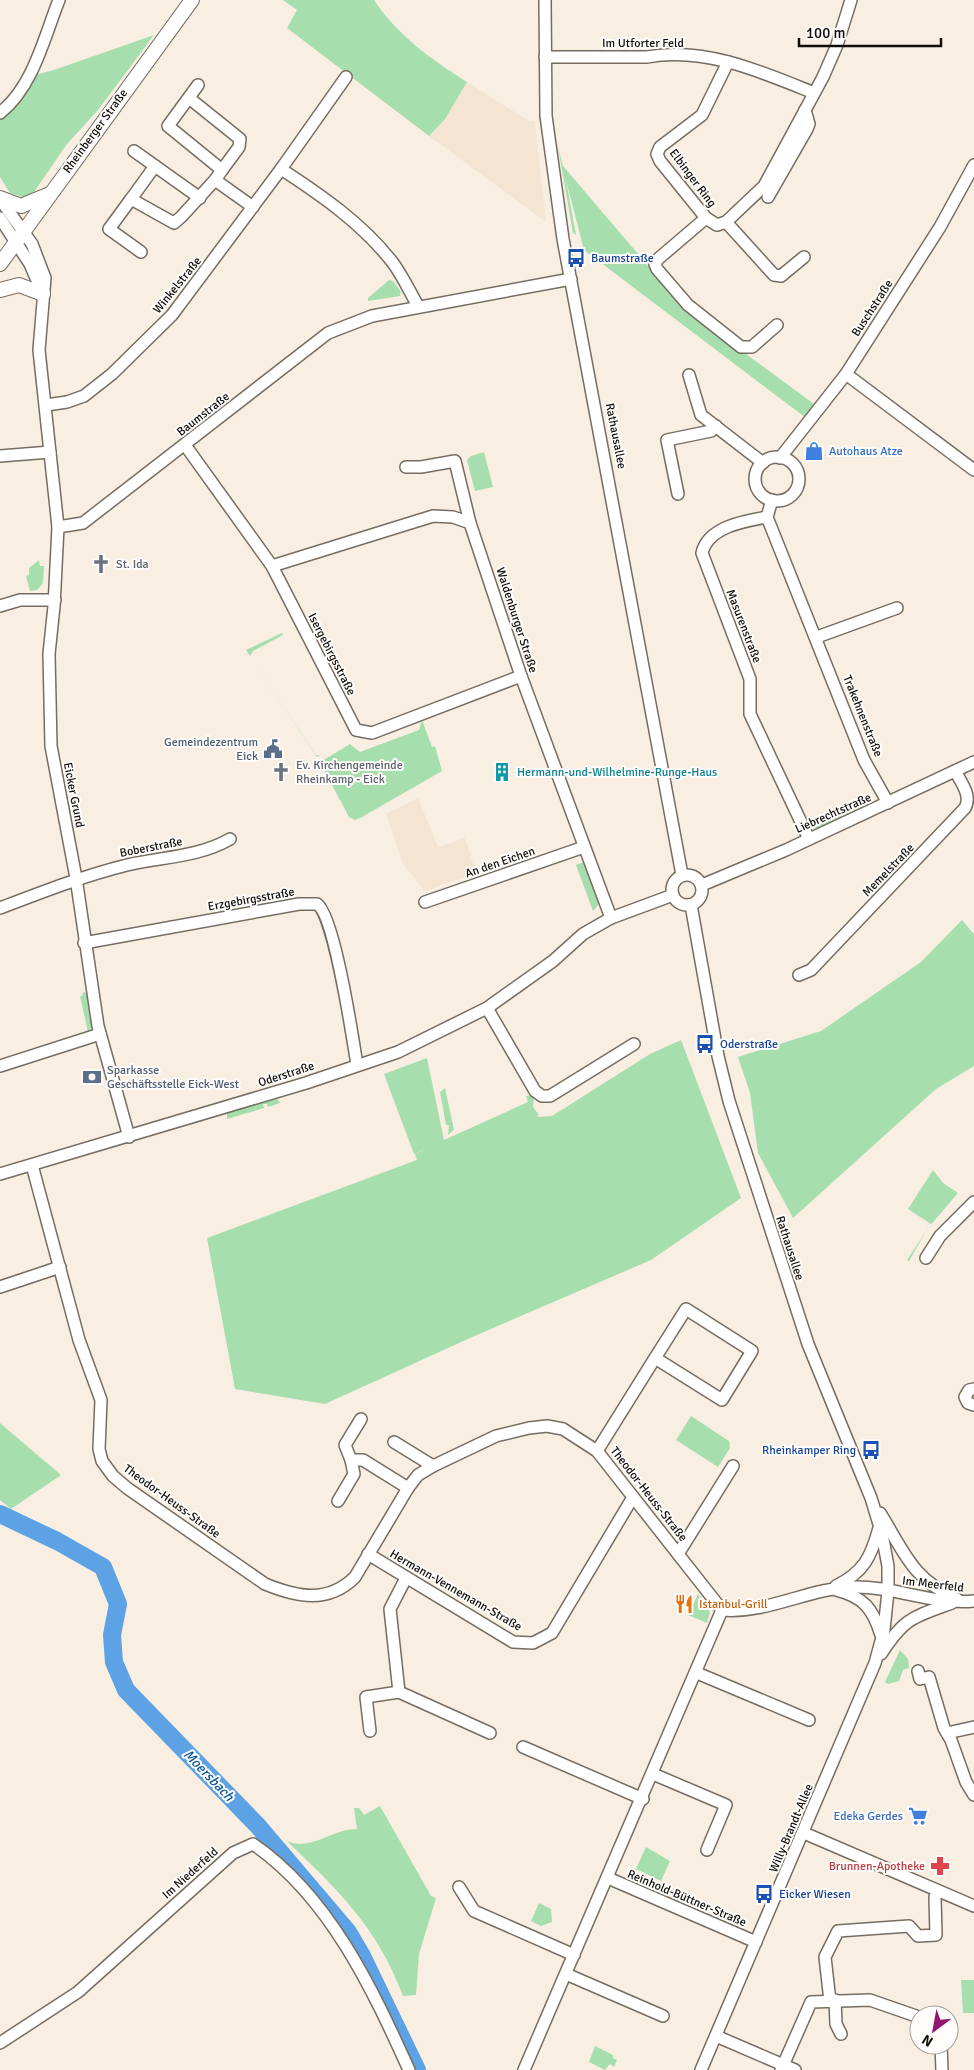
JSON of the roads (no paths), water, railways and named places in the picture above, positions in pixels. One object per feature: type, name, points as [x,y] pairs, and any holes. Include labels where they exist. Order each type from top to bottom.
[{"type":"main road","name":"Rheinberger Straße","points":[[0,264],[192,0]]},
{"type":"main road","points":[[0,199],[21,206],[50,194]]},
{"type":"main road","points":[[0,290],[20,285],[42,294]]},
{"type":"street","points":[[0,113],[14,100],[27,81],[59,0]]},
{"type":"street","name":"Rathausallee","points":[[545,0],[546,116],[563,239],[682,875]]},
{"type":"street","points":[[814,93],[837,45],[851,0]]},
{"type":"street","name":"Im Utforter Feld","points":[[545,57],[647,57],[662,54],[728,62],[746,66],[814,93]]},
{"type":"street","name":"Elbinger Ring","points":[[728,62],[702,115],[660,147],[657,154],[660,161],[706,218],[717,225],[726,222],[764,186],[814,93]]},
{"type":"street","name":"Winkelstraße","points":[[46,405],[67,402],[84,396],[112,374],[172,315],[254,207],[346,77]]},
{"type":"street","points":[[198,85],[168,126],[222,170]]},
{"type":"street","points":[[131,199],[174,223],[200,198],[239,147],[240,139],[189,98]]},
{"type":"street","points":[[768,197],[807,129],[809,124],[805,110]]},
{"type":"street","points":[[134,151],[200,198]]},
{"type":"street","points":[[141,252],[109,229],[155,166]]},
{"type":"street","points":[[281,169],[319,194],[360,228],[393,263],[418,306]]},
{"type":"street","name":"Buschstraße","points":[[780,458],[846,374],[940,227],[973,171]]},
{"type":"street","points":[[214,180],[254,207]]},
{"type":"street","points":[[0,199],[19,237]]},
{"type":"street","points":[[0,218],[19,237]]},
{"type":"street","points":[[706,218],[658,259],[655,264],[657,269],[688,305],[741,347],[752,347],[777,325]]},
{"type":"street","points":[[726,222],[774,275],[781,276],[804,257]]},
{"type":"street","name":"Eicker Grund","points":[[19,237],[37,255],[45,278],[42,294],[39,350],[58,527],[55,600],[49,654],[51,746],[76,878],[84,943],[100,1034],[129,1137]]},
{"type":"street","name":"Baumstraße","points":[[58,527],[83,523],[328,334],[372,316],[571,279]]},
{"type":"street","points":[[846,374],[974,470]]},
{"type":"street","points":[[688,375],[700,414],[763,463]]},
{"type":"street","points":[[678,494],[667,440],[711,432],[716,426]]},
{"type":"street","name":"Isergebirgsstraße","points":[[186,445],[272,566],[356,730],[372,733],[521,676]]},
{"type":"street","points":[[0,456],[50,452]]},
{"type":"street","points":[[780,458],[793,464],[799,477],[799,484],[786,500],[772,500],[764,497],[756,484],[758,469],[768,459],[780,458]]},
{"type":"street","name":"Waldenburger Straße","points":[[406,467],[421,467],[455,461],[470,523],[521,676],[611,918]]},
{"type":"street","points":[[767,517],[772,500]]},
{"type":"street","points":[[272,566],[433,516],[453,517],[470,523]]},
{"type":"street","name":"Trakehnenstraße","points":[[767,517],[864,760],[888,803]]},
{"type":"street","name":"Masurenstraße","points":[[767,517],[748,520],[709,537],[704,543],[702,553],[750,679],[750,714],[809,839]]},
{"type":"street","points":[[0,606],[20,600],[55,600]]},
{"type":"street","points":[[816,637],[897,608]]},
{"type":"street","name":"Liebrechtstraße","points":[[702,885],[809,839],[974,762]]},
{"type":"street","name":"Memelstraße","points":[[799,975],[811,970],[965,808],[968,802],[967,794],[955,771]]},
{"type":"street","name":"Boberstraße","points":[[0,908],[76,878],[129,865],[213,849],[230,839]]},
{"type":"street","name":"An den Eichen","points":[[425,902],[584,847]]},
{"type":"street","points":[[682,875],[694,876],[702,885],[703,892],[700,899],[691,905],[678,902],[673,895],[674,883],[682,875]]},
{"type":"street","name":"Oderstraße","points":[[0,1174],[306,1083],[398,1052],[487,1008],[553,961],[583,934],[611,918],[673,895]]},
{"type":"street","name":"Erzgebirgsstraße","points":[[84,943],[300,904],[317,904],[326,916],[343,984],[357,1065]]},
{"type":"street","name":"Rathausallee","points":[[691,905],[718,1056],[729,1101],[808,1344],[871,1498],[880,1526],[886,1556],[888,1591]]},
{"type":"street","points":[[487,1008],[535,1091],[542,1096],[550,1096],[634,1044]]},
{"type":"street","points":[[0,1066],[100,1034]]},
{"type":"street","name":"Theodor-Heuss-Straße","points":[[32,1165],[79,1340],[101,1400],[100,1449],[102,1461],[113,1476],[265,1584],[286,1593],[303,1596],[319,1595],[344,1587],[354,1577],[408,1488],[418,1475],[496,1436],[529,1428],[547,1426],[563,1429],[597,1451],[722,1610]]},
{"type":"street","points":[[926,1258],[940,1236],[974,1202]]},
{"type":"street","points":[[0,1286],[60,1267]]},
{"type":"street","points":[[597,1451],[655,1358],[686,1309],[752,1351],[722,1400],[655,1358]]},
{"type":"street","points":[[974,1388],[967,1392],[965,1396],[968,1403],[974,1405]]},
{"type":"street","points":[[338,1500],[354,1474],[345,1445],[361,1419]]},
{"type":"street","points":[[394,1442],[433,1466]]},
{"type":"street","points":[[351,1460],[362,1460],[408,1488]]},
{"type":"street","name":"Theodor-Heuss-Straße","points":[[678,1554],[733,1466]]},
{"type":"street","name":"Hermann-Vennemann-Straße","points":[[368,1554],[513,1642],[533,1643],[552,1632],[633,1497]]},
{"type":"street","points":[[871,1498],[915,1571],[942,1592],[964,1602]]},
{"type":"street","points":[[832,1589],[862,1568],[874,1546],[880,1526]]},
{"type":"street","points":[[399,1692],[390,1609],[406,1578]]},
{"type":"street","points":[[722,1610],[738,1612],[832,1589],[858,1587],[888,1591]]},
{"type":"street","points":[[832,1589],[852,1596],[869,1608],[882,1637]]},
{"type":"street","name":"Im Meerfeld","points":[[888,1591],[964,1602]]},
{"type":"street","name":"Willy-Brandt-Allee","points":[[701,2070],[875,1663],[882,1637],[888,1591]]},
{"type":"street","points":[[875,1663],[891,1637],[906,1621],[964,1602]]},
{"type":"street","name":"Reinhold-Büttner-Straße","points":[[524,2070],[697,1673],[722,1610]]},
{"type":"street","points":[[918,1672],[920,1679],[929,1677],[947,1733],[966,1782],[974,1795]]},
{"type":"street","points":[[697,1673],[809,1720]]},
{"type":"street","points":[[370,1731],[366,1697],[399,1692],[490,1733]]},
{"type":"street","points":[[947,1733],[974,1727]]},
{"type":"street","points":[[523,1747],[642,1799]]},
{"type":"street","points":[[653,1774],[726,1806],[707,1850]]},
{"type":"street","points":[[804,1832],[974,1906]]},
{"type":"street","name":"Im Niederfeld","points":[[0,2043],[78,1992],[233,1853],[253,1844],[267,1853],[309,1896],[346,1946],[409,2070]]},
{"type":"street","name":"Reinhold-Büttner-Straße","points":[[608,1878],[756,1942]]},
{"type":"street","points":[[459,1887],[474,1911],[574,1955]]},
{"type":"street","points":[[841,2034],[836,2024],[825,1957],[838,1931],[909,1926],[918,1936],[936,1935],[935,1897],[938,1891]]},
{"type":"street","points":[[566,1974],[663,2016]]},
{"type":"street","points":[[783,2068],[811,2002],[870,2000],[909,2014]]},
{"type":"street","points":[[716,2036],[783,2068],[795,2070]]},
{"type":"street","points":[[941,2055],[942,2070]]},
{"type":"waterway","name":"Moersbach","points":[[0,1514],[57,1541],[103,1567],[118,1604],[112,1635],[114,1662],[126,1690],[258,1826],[348,1932],[361,1954],[417,2070]]},
{"type":"place","name":"Baumstraße","points":[[576,258]]},
{"type":"place","name":"Autohaus Atze","points":[[814,451]]},
{"type":"place","name":"St. Ida","points":[[101,564]]},
{"type":"place","name":"Gemeindezentrum Eick","points":[[273,749]]},
{"type":"place","name":"Ev. Kirchengemeinde Rheinkamp - Eick","points":[[281,772]]},
{"type":"place","name":"Hermann-und-Wilhelmine-Runge-Haus","points":[[502,772]]},
{"type":"place","name":"Oderstraße","points":[[705,1044]]},
{"type":"place","name":"Sparkasse Geschäftsstelle Eick-West","points":[[92,1077]]},
{"type":"place","name":"Rheinkamper Ring","points":[[871,1450]]},
{"type":"place","name":"Istanbul-Grill","points":[[684,1604]]},
{"type":"place","name":"Edeka Gerdes","points":[[918,1816]]},
{"type":"place","name":"Brunnen-Apotheke","points":[[940,1866]]},
{"type":"place","name":"Eicker Wiesen","points":[[764,1894]]}]
